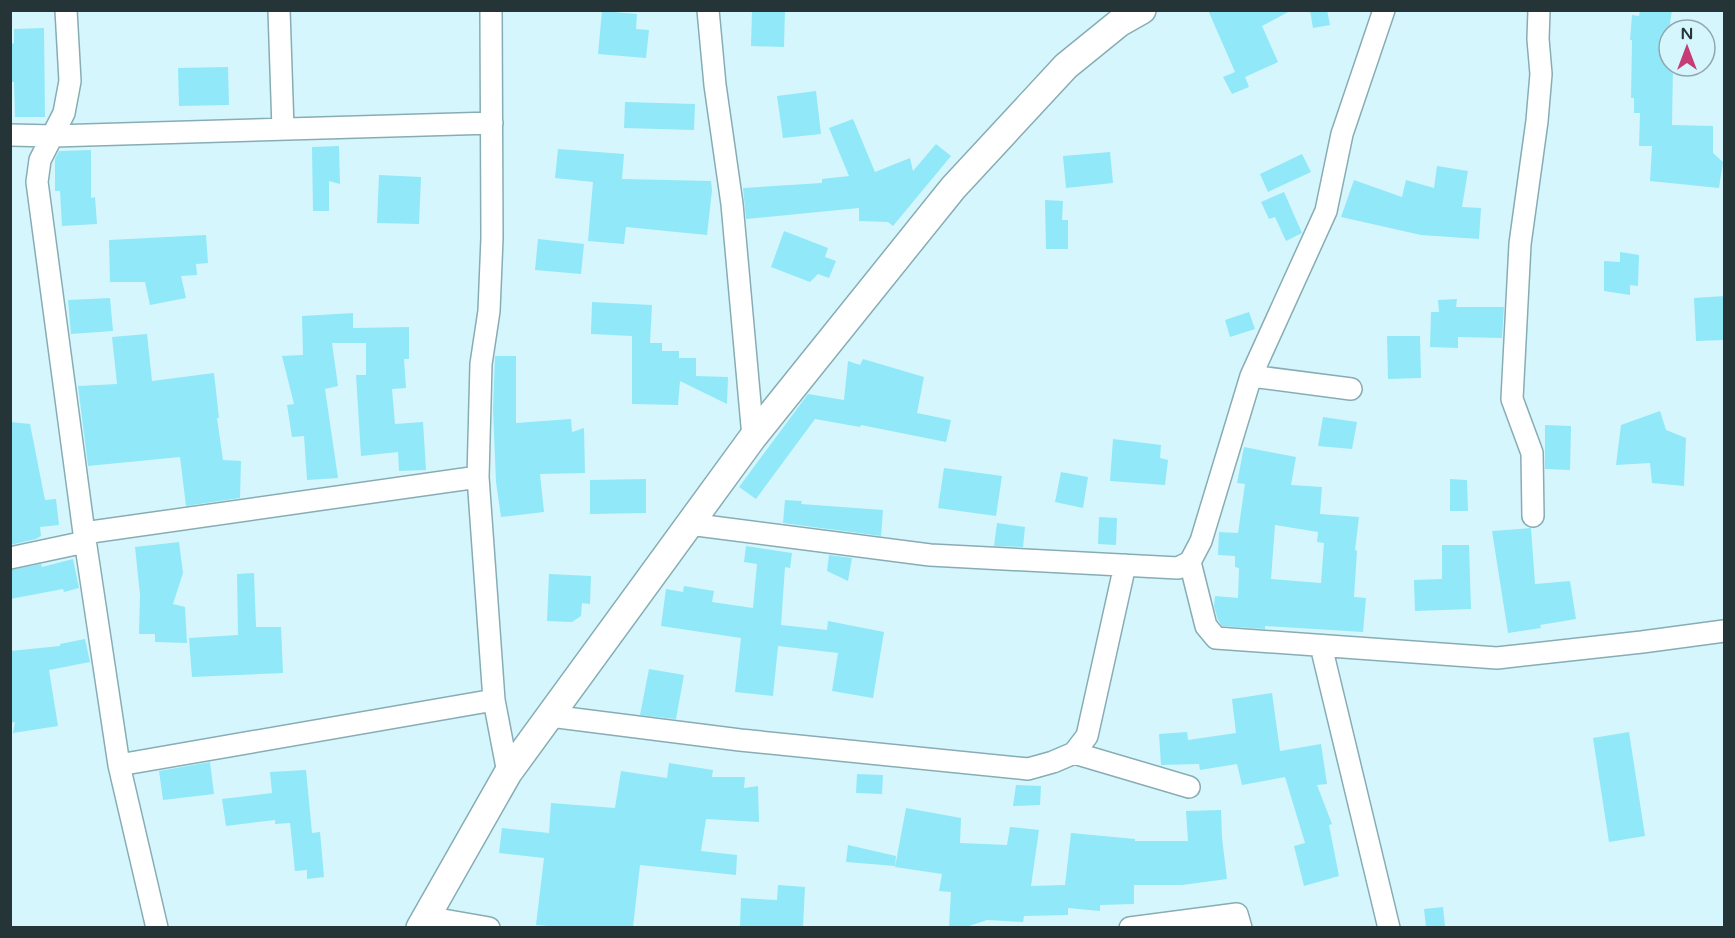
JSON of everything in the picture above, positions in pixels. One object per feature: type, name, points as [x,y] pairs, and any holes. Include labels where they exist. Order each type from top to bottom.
[{"type":"street","points":[[66,10],[70,81],[64,113],[40,160],[37,182],[85,538],[119,765],[157,927]]},
{"type":"street","points":[[279,10],[283,129]]},
{"type":"street","points":[[491,10],[492,238],[489,311],[481,364],[478,477],[495,700],[508,773]]},
{"type":"street","points":[[708,10],[715,85],[732,204],[753,437]]},
{"type":"street","points":[[489,927],[423,922],[508,773],[753,437],[953,188],[1066,66],[1119,23],[1142,10]]},
{"type":"street","points":[[689,524],[930,555],[1178,568],[1190,562],[1201,541],[1251,376],[1326,211],[1342,134],[1384,10]]},
{"type":"street","points":[[1533,516],[1532,453],[1512,399],[1520,244],[1541,74],[1538,39],[1539,10]]},
{"type":"street","points":[[10,135],[54,136],[492,123]]},
{"type":"street","points":[[1251,376],[1351,389]]},
{"type":"street","points":[[10,558],[85,538],[478,477]]},
{"type":"street","points":[[1190,562],[1206,626],[1216,638],[1497,658],[1725,631]]},
{"type":"street","points":[[550,716],[740,740],[1028,769],[1074,753],[1087,736],[1125,565]]},
{"type":"street","points":[[1321,646],[1389,927]]},
{"type":"street","points":[[119,765],[495,700]]},
{"type":"street","points":[[1074,753],[1189,787]]},
{"type":"street","points":[[1130,927],[1238,914],[1241,927]]},
{"type":"building","points":[[752,10],[785,10],[784,47],[751,46]]},
{"type":"building","points":[[1208,10],[1292,10],[1262,26],[1278,62],[1245,77],[1249,87],[1232,94],[1223,77],[1235,72]]},
{"type":"building","points":[[1310,10],[1327,10],[1330,25],[1313,28]]},
{"type":"building","points":[[1640,10],[1672,10],[1671,18],[1657,18],[1657,78],[1673,78],[1672,125],[1713,126],[1713,153],[1723,162],[1719,188],[1650,181],[1652,146],[1639,146],[1640,113],[1634,113],[1634,98],[1631,98],[1632,15],[1639,16]]},
{"type":"building","points":[[602,11],[637,14],[636,29],[649,30],[646,58],[598,54]]},
{"type":"building","points":[[44,28],[45,117],[15,117],[14,82],[10,82],[10,42],[14,44],[14,29]]},
{"type":"building","points":[[228,67],[229,105],[179,106],[178,68]]},
{"type":"building","points":[[816,91],[821,134],[783,138],[777,96]]},
{"type":"building","points":[[625,102],[695,104],[694,130],[624,128]]},
{"type":"building","points":[[853,119],[875,172],[910,158],[913,171],[936,144],[951,156],[893,226],[888,222],[859,221],[859,208],[746,219],[743,188],[822,183],[822,179],[849,176],[829,128]]},
{"type":"building","points":[[339,146],[340,184],[329,181],[329,211],[313,211],[312,147]]},
{"type":"building","points":[[558,149],[624,154],[622,179],[711,181],[707,235],[626,227],[624,244],[588,241],[593,182],[555,178]]},
{"type":"building","points":[[91,150],[91,198],[95,197],[97,224],[62,226],[60,191],[55,191],[55,159],[59,151]]},
{"type":"building","points":[[1110,152],[1113,183],[1066,188],[1063,156]]},
{"type":"building","points":[[1302,154],[1311,172],[1268,192],[1260,174]]},
{"type":"building","points":[[1437,166],[1468,171],[1462,207],[1481,208],[1479,239],[1421,235],[1341,217],[1354,180],[1402,197],[1406,180],[1434,188]]},
{"type":"building","points":[[379,175],[421,177],[419,224],[377,223]]},
{"type":"building","points":[[1284,192],[1302,233],[1286,241],[1275,217],[1269,219],[1261,202]]},
{"type":"building","points":[[1045,200],[1063,201],[1062,220],[1068,220],[1068,249],[1046,249]]},
{"type":"building","points":[[784,231],[828,248],[825,257],[836,261],[829,278],[818,274],[810,282],[771,267]]},
{"type":"building","points":[[206,235],[208,263],[196,264],[197,275],[181,276],[186,298],[150,305],[145,282],[110,282],[109,240]]},
{"type":"building","points":[[538,239],[584,244],[581,274],[535,270]]},
{"type":"building","points":[[1620,252],[1639,255],[1638,286],[1630,285],[1630,295],[1604,291],[1604,261],[1620,262]]},
{"type":"building","points":[[1725,296],[1725,340],[1696,341],[1694,298]]},
{"type":"building","points":[[110,298],[113,331],[71,334],[68,300]]},
{"type":"building","points":[[1457,299],[1456,307],[1504,307],[1502,338],[1458,337],[1458,348],[1430,347],[1431,312],[1439,312],[1438,300]]},
{"type":"building","points":[[592,302],[652,305],[650,343],[662,343],[662,351],[679,351],[679,358],[696,358],[696,376],[728,377],[727,404],[680,381],[678,405],[632,404],[632,336],[591,334]]},
{"type":"building","points":[[1249,312],[1255,329],[1230,337],[1225,320]]},
{"type":"building","points":[[353,313],[353,328],[409,327],[409,359],[404,359],[406,388],[392,389],[395,424],[423,422],[426,470],[399,471],[398,452],[361,456],[356,375],[366,375],[366,343],[332,343],[338,386],[325,389],[338,478],[307,480],[304,436],[292,437],[287,405],[294,404],[282,356],[303,355],[302,316]]},
{"type":"building","points":[[147,334],[152,381],[214,373],[223,460],[241,461],[240,498],[186,506],[180,457],[88,466],[78,386],[117,384],[112,337]]},
{"type":"building","points":[[1387,336],[1420,336],[1421,378],[1388,379]]},
{"type":"building","points":[[495,356],[516,356],[516,423],[571,419],[572,432],[584,428],[585,473],[540,474],[544,512],[501,517],[496,482],[493,409]]},
{"type":"building","points":[[863,359],[924,377],[917,413],[951,420],[946,442],[861,425],[860,427],[815,419],[756,499],[739,487],[808,394],[844,400],[848,361],[860,365]]},
{"type":"building","points":[[1660,411],[1666,430],[1686,438],[1684,486],[1652,483],[1650,463],[1616,465],[1621,425]]},
{"type":"building","points":[[1323,417],[1357,422],[1352,449],[1318,446]]},
{"type":"building","points":[[10,422],[30,424],[45,500],[56,499],[59,525],[40,527],[41,536],[36,539],[10,545]]},
{"type":"building","points":[[1545,425],[1571,426],[1570,470],[1545,469]]},
{"type":"building","points":[[1113,439],[1161,445],[1160,458],[1168,460],[1165,485],[1110,481]]},
{"type":"building","points":[[1244,447],[1296,457],[1291,485],[1322,487],[1320,514],[1359,517],[1355,550],[1357,551],[1354,597],[1366,598],[1363,632],[1265,626],[1265,629],[1222,626],[1214,606],[1215,596],[1238,598],[1239,568],[1235,567],[1235,556],[1218,555],[1219,532],[1238,533],[1245,484],[1237,483]],"holes":[[[1275,525],[1318,532],[1317,542],[1324,543],[1321,583],[1271,579]]]},
{"type":"building","points":[[944,468],[1002,476],[996,516],[938,508]]},
{"type":"building","points":[[1061,472],[1088,477],[1083,508],[1055,502]]},
{"type":"building","points":[[646,479],[646,513],[590,514],[590,480]]},
{"type":"building","points":[[1450,479],[1467,480],[1468,511],[1450,511]]},
{"type":"building","points":[[785,500],[802,501],[801,504],[883,510],[881,536],[783,523]]},
{"type":"building","points":[[1099,517],[1117,518],[1116,545],[1098,544]]},
{"type":"building","points":[[997,523],[1025,527],[1023,547],[994,546]]},
{"type":"building","points":[[1531,528],[1535,584],[1570,581],[1576,619],[1508,633],[1492,531]]},
{"type":"building","points":[[179,542],[183,573],[173,604],[185,607],[187,643],[155,642],[155,634],[139,634],[140,595],[135,547]]},
{"type":"building","points":[[1442,545],[1469,545],[1471,609],[1415,611],[1414,580],[1442,579]]},
{"type":"building","points":[[746,546],[792,553],[790,568],[785,567],[781,625],[827,630],[828,621],[884,632],[873,698],[832,691],[838,653],[778,646],[773,696],[735,692],[741,638],[661,626],[666,589],[683,592],[684,586],[714,591],[712,602],[753,608],[757,564],[744,562]]},
{"type":"building","points":[[829,555],[852,558],[848,581],[827,571]]},
{"type":"building","points":[[73,559],[79,588],[10,599],[10,570],[41,564],[42,567]]},
{"type":"building","points":[[254,573],[256,627],[281,627],[283,673],[192,677],[189,638],[238,635],[237,574]]},
{"type":"building","points":[[549,574],[591,576],[590,604],[582,603],[581,616],[572,622],[547,621]]},
{"type":"building","points":[[85,639],[90,662],[49,670],[58,726],[13,733],[15,722],[10,723],[10,651],[60,646],[60,644]]},
{"type":"building","points":[[649,669],[684,675],[676,719],[640,715]]},
{"type":"building","points":[[1272,693],[1280,751],[1321,744],[1327,784],[1317,785],[1332,824],[1329,825],[1339,876],[1304,886],[1294,846],[1305,843],[1285,777],[1242,785],[1237,764],[1200,770],[1199,764],[1161,765],[1159,734],[1187,732],[1188,740],[1236,733],[1232,699]]},
{"type":"building","points":[[1629,732],[1645,836],[1609,842],[1593,738]]},
{"type":"building","points":[[210,762],[214,794],[163,800],[159,771]]},
{"type":"building","points":[[669,763],[713,770],[712,777],[745,777],[744,788],[758,786],[759,822],[706,819],[701,851],[737,855],[736,875],[640,865],[633,927],[536,925],[544,858],[499,853],[502,828],[549,833],[551,803],[615,808],[621,771],[667,778]]},
{"type":"building","points":[[306,770],[312,833],[320,832],[324,877],[307,879],[307,870],[295,871],[290,823],[275,824],[275,820],[226,826],[222,799],[272,793],[270,772]]},
{"type":"building","points":[[857,774],[883,775],[882,794],[856,793]]},
{"type":"building","points":[[1016,785],[1041,786],[1040,805],[1013,806]]},
{"type":"building","points":[[906,808],[961,818],[960,843],[1007,845],[1010,827],[1039,830],[1031,886],[1065,885],[1071,833],[1135,839],[1135,841],[1188,841],[1186,811],[1221,810],[1227,879],[1182,885],[1134,885],[1134,904],[1100,905],[1100,911],[1068,908],[1068,915],[1024,916],[1023,922],[987,920],[966,927],[949,927],[951,892],[939,891],[942,874],[895,867]]},
{"type":"building","points":[[848,845],[896,856],[895,866],[846,862]]},
{"type":"building","points":[[778,885],[805,887],[803,927],[740,927],[741,898],[777,900]]},
{"type":"building","points":[[1443,907],[1445,927],[1426,927],[1424,909]]}]
